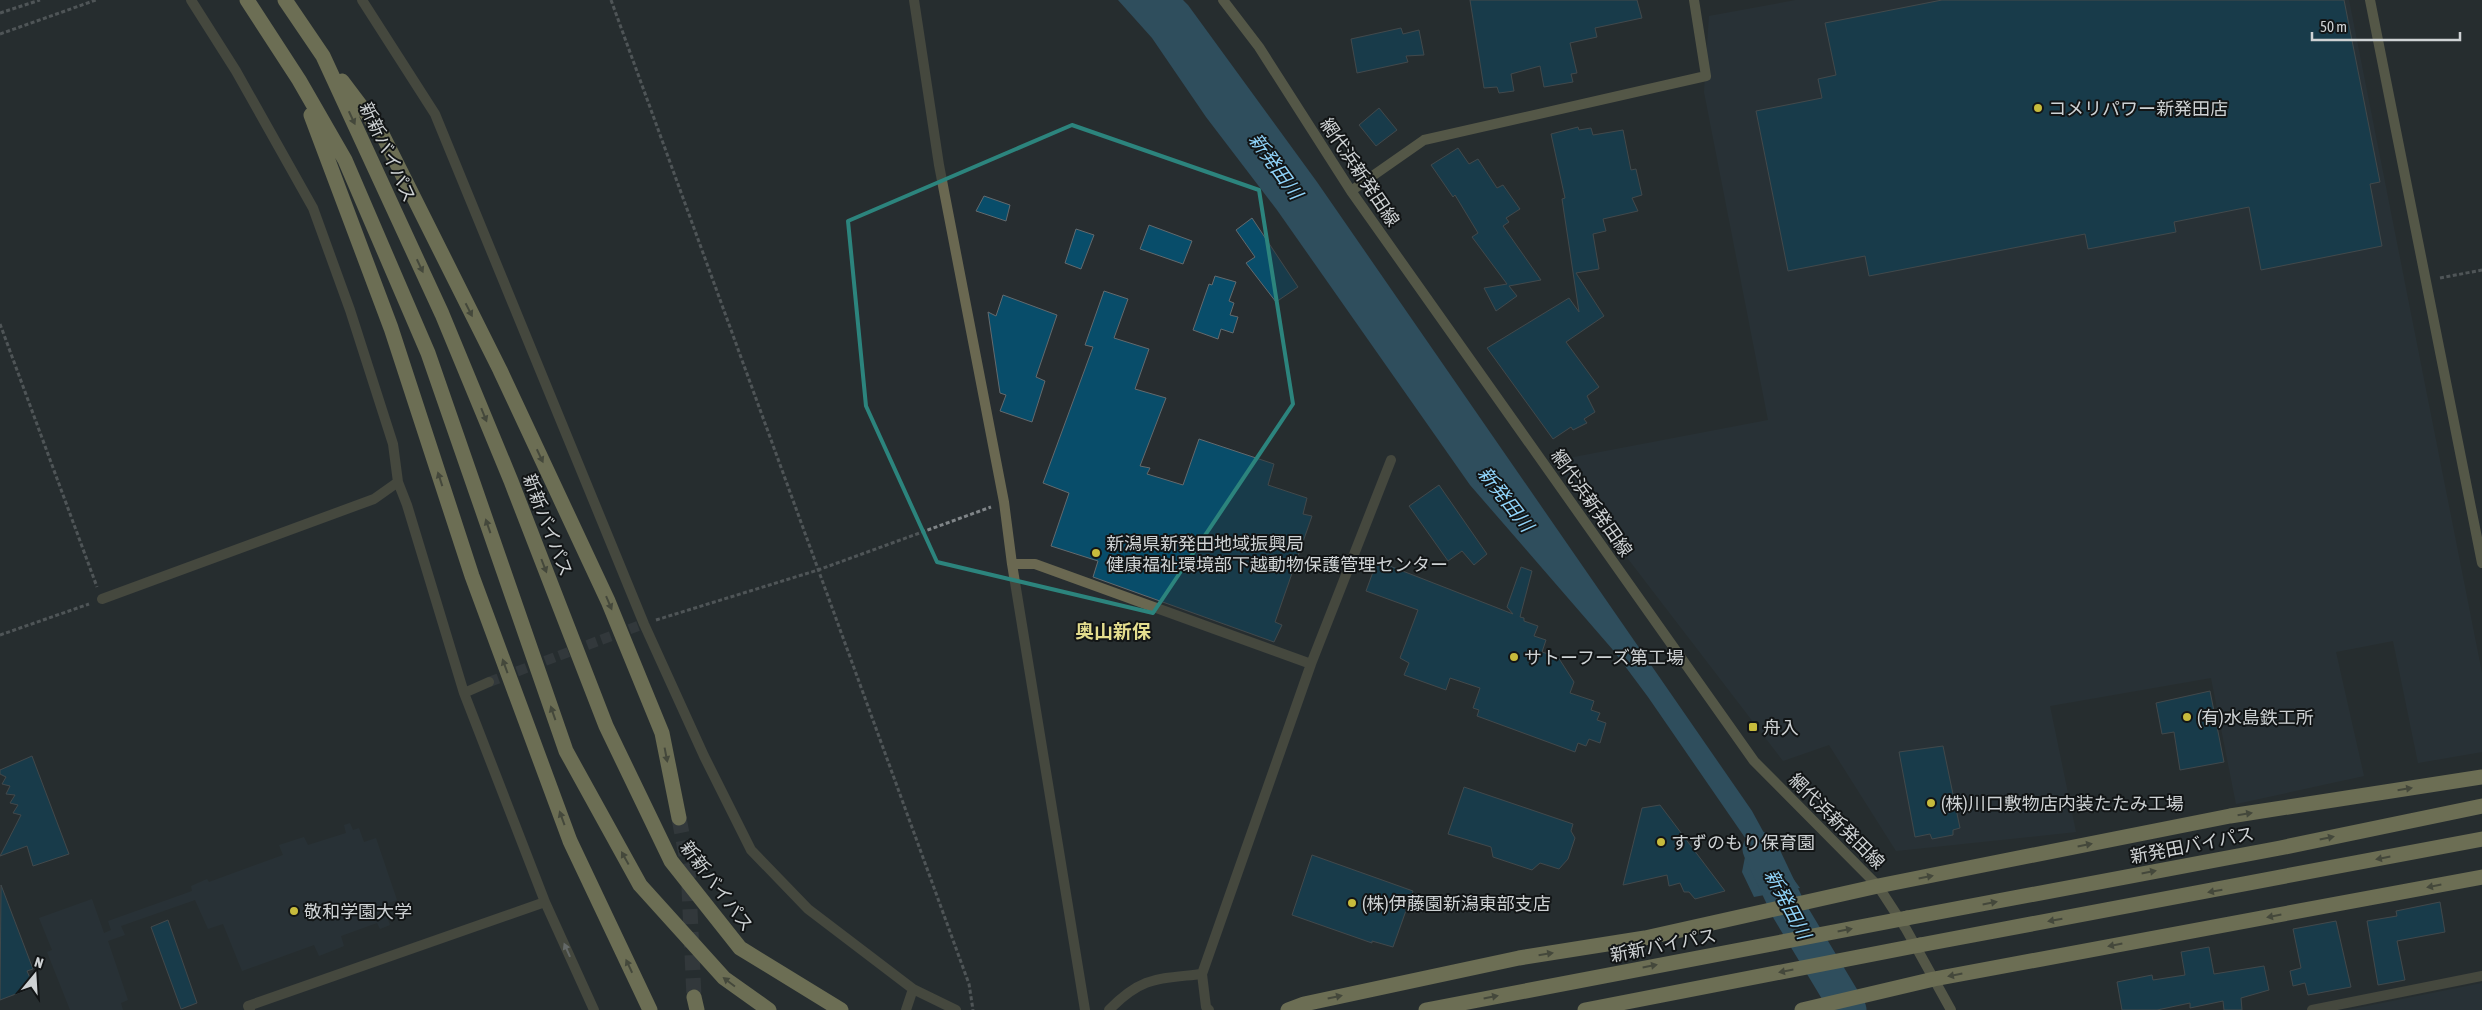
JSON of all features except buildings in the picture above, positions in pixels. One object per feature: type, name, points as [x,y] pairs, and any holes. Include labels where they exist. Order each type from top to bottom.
[{"type":"highway","name":"新新バイパス","points":[[285,0],[323,56],[442,314],[511,481],[606,726],[671,861],[740,948],[840,1010]]},
{"type":"highway","points":[[250,5],[299,80],[344,160],[428,353],[566,751],[640,885],[724,978],[769,1010]]},
{"type":"highway","points":[[323,56],[382,134],[500,370],[608,601],[662,733],[679,818]]},
{"type":"highway","points":[[299,80],[330,171],[391,328],[472,576],[570,841],[650,1010]]},
{"type":"highway","points":[[1288,1010],[1304,1004],[1519,958],[1645,938],[1878,886],[2230,816],[2482,778]]},
{"type":"highway","name":"新発田バイパス","points":[[1908,918],[2280,848],[2482,806]]},
{"type":"highway","points":[[1584,1010],[1920,945],[2280,879],[2482,839]]},
{"type":"highway","points":[[1805,1010],[1934,979],[2482,877]]},
{"type":"highway","name":"新新バイパス","points":[[1426,1010],[1908,918]]},
{"type":"main road","name":"網代浜新発田線","points":[[1223,0],[1260,47],[1351,191],[1754,761],[1878,886],[1906,929],[1951,1010]]},
{"type":"main road","points":[[1351,191],[1424,140],[1706,76],[1694,0]]},
{"type":"main road","points":[[2370,0],[2482,563]]},
{"type":"street","points":[[191,0],[236,72],[313,208],[350,310],[393,444],[398,482],[407,505],[464,693],[546,902],[594,1010]]},
{"type":"street","points":[[362,0],[434,114],[641,625],[751,850],[808,909],[914,989],[956,1010]]},
{"type":"street","points":[[914,0],[939,165],[1004,502],[1012,564],[1085,1010]]},
{"type":"street","points":[[1209,1010],[1206,1007],[1202,974],[1311,664],[1391,460]]},
{"type":"street","points":[[102,599],[374,499],[398,482]]},
{"type":"street","points":[[1012,564],[1034,564],[1311,664]]},
{"type":"street","points":[[464,693],[489,682]]},
{"type":"street","points":[[250,1010],[248,1006],[546,902]]},
{"type":"street","points":[[1109,1010],[1126,992],[1153,979],[1202,974]]},
{"type":"street","points":[[2312,1010],[2482,976]]},
{"type":"street","points":[[906,1010],[914,989]]},
{"type":"path","points":[[0,13],[40,0]]},
{"type":"path","points":[[0,34],[96,0]]},
{"type":"path","points":[[611,0],[969,984],[973,1010]]},
{"type":"path","points":[[2425,281],[2482,270]]},
{"type":"path","points":[[0,324],[102,599],[0,636]]},
{"type":"path","points":[[641,625],[818,570],[1004,502]]},
{"type":"highlighted area","points":[[1072,125],[1259,190],[1293,404],[1153,613],[937,562],[866,406],[848,221]]},
{"type":"shaded area","points":[[1796,0],[2349,0],[2482,673],[2482,752],[2418,763],[2393,641],[2336,652],[2364,776],[2236,804],[2211,678],[2050,706],[2076,832],[1896,851],[1829,745],[1783,761],[1553,461],[1768,420],[1704,92],[1709,16]]},
{"type":"shaded area","name":"敬和学園大学","points":[[350,823],[353,830],[359,828],[364,842],[376,838],[397,900],[386,904],[391,917],[388,919],[390,925],[380,929],[377,923],[341,936],[344,946],[319,956],[314,945],[242,971],[223,924],[208,929],[195,900],[121,926],[125,935],[108,941],[128,1000],[121,1003],[123,1010],[70,1010],[47,952],[52,950],[39,918],[92,899],[104,933],[111,930],[108,921],[192,891],[191,886],[207,879],[209,882],[283,855],[279,845],[304,837],[308,845],[346,833],[344,825]]},
{"type":"shaded area","points":[[2482,983],[2482,1010],[2347,1010]]},
{"type":"water","points":[[1118,0],[1183,0],[1188,5],[1317,182],[1752,811],[1776,855],[1800,888],[1754,897],[1742,872],[1748,842],[1648,697],[1613,650],[1470,485],[1277,210],[1206,117],[1152,38]]},
{"type":"waterway","name":"新発田川","points":[[1760,849],[1789,910],[1849,1010]]},
{"type":"tunnel","points":[[489,682],[638,626]]},
{"type":"tunnel","points":[[679,818],[688,866],[694,997]]},
{"type":"place","name":"コメリパワー新発田店","points":[[2038,108]]},
{"type":"place","name":"新潟県新発田地域振興局 健康福祉環境部下越動物保護管理センター","points":[[1096,553]]},
{"type":"place","name":"サトーフーズ第工場","points":[[1514,657]]},
{"type":"place","name":"(有)水島鉄工所","points":[[2187,717]]},
{"type":"place","name":"舟入","points":[[1753,727]]},
{"type":"place","name":"(株)川口敷物店内装たたみ工場","points":[[1931,803]]},
{"type":"place","name":"すずのもり保育園","points":[[1661,842]]},
{"type":"place","name":"(株)伊藤園新潟東部支店","points":[[1352,903]]},
{"type":"place","name":"敬和学園大学","points":[[294,911]]},
{"type":"district","name":"奥山新保","points":[[1113,631]]}]
